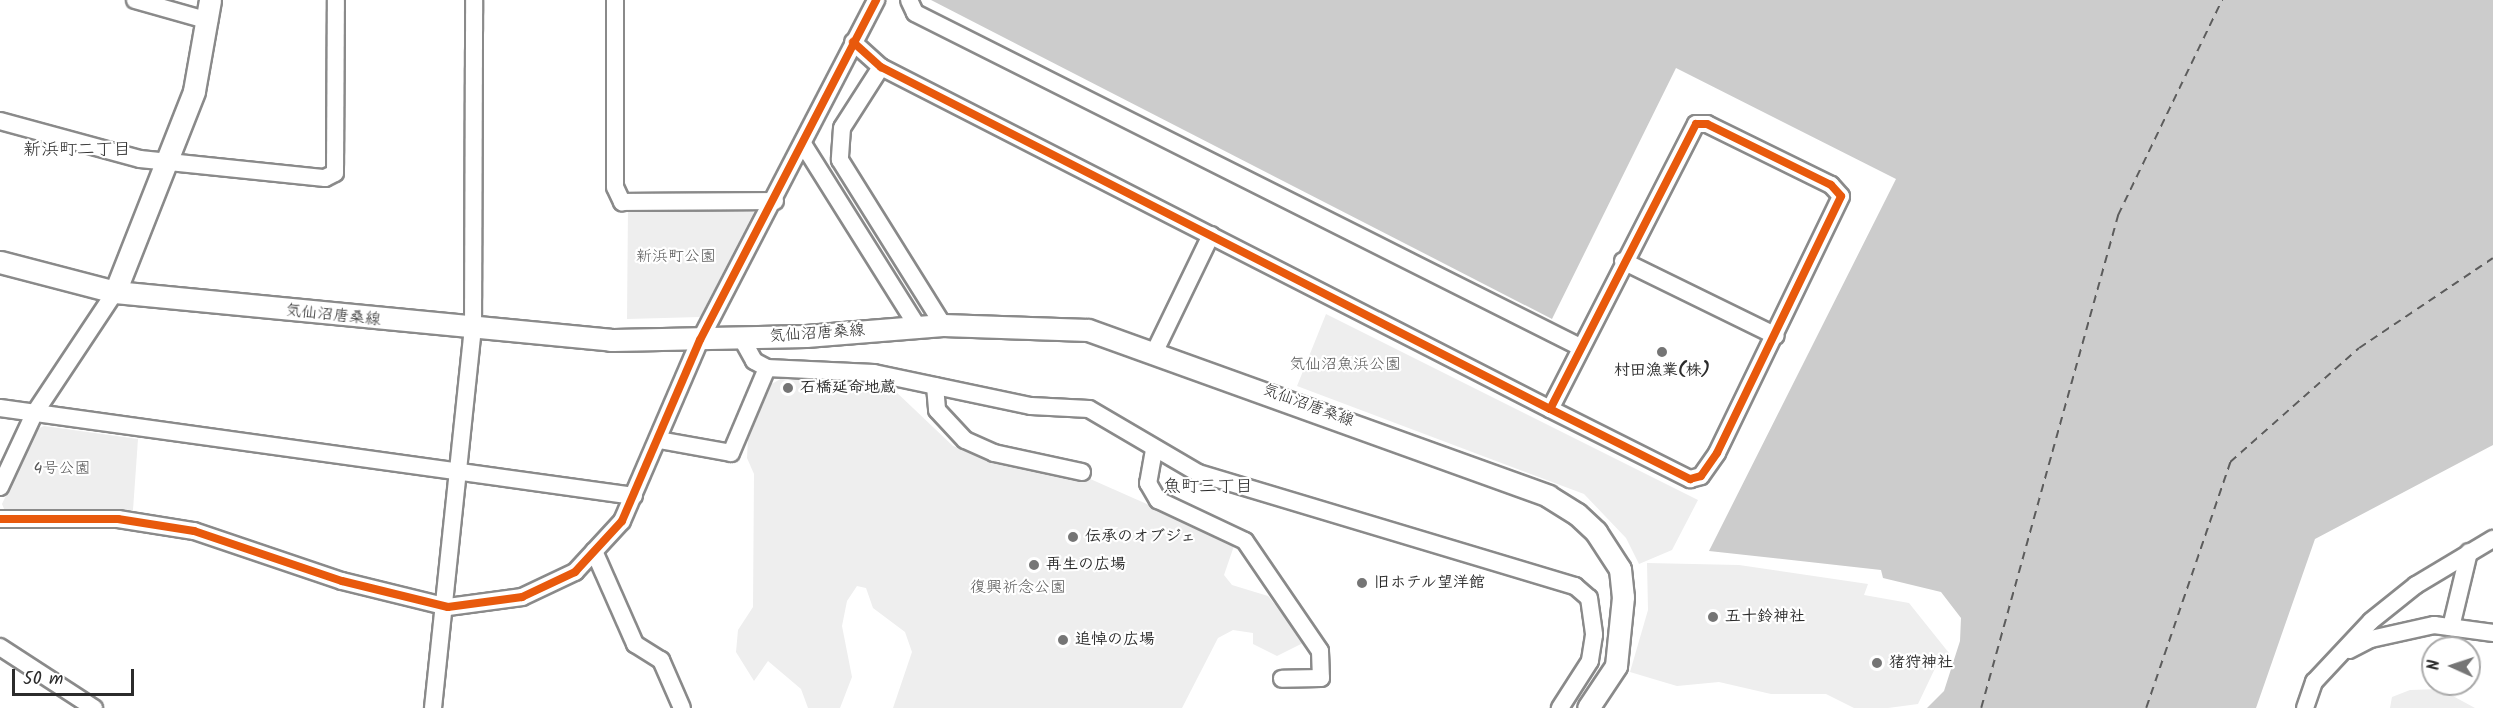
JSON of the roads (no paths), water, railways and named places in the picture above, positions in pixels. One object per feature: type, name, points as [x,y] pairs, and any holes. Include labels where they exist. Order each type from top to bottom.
[{"type":"main road","points":[[115,292],[170,162],[209,21],[210,0]]},
{"type":"main road","name":"気仙沼唐桑線","points":[[0,262],[115,292],[610,340],[742,339],[943,325],[1088,330],[1548,496],[1577,514],[1596,532],[1620,569],[1623,597],[1616,666],[1588,708]]},
{"type":"street","points":[[135,0],[209,21]]},
{"type":"street","points":[[0,121],[140,159],[325,178],[335,173],[336,0]]},
{"type":"street","points":[[433,708],[447,607],[461,472],[472,328],[474,0]]},
{"type":"street","points":[[615,0],[615,187],[622,202],[775,201]]},
{"type":"street","points":[[0,519],[118,519],[194,531],[342,581],[447,607],[522,597],[575,572],[622,521],[659,440],[700,340],[775,201],[876,0]]},
{"type":"street","points":[[908,2],[915,13],[1580,347]]},
{"type":"street","points":[[853,42],[881,67],[1550,409],[1690,479],[1701,476],[1776,336],[1841,196],[1831,185],[1707,124],[1696,124],[1685,136],[1550,409]]},
{"type":"street","points":[[881,67],[842,128],[840,160],[943,325]]},
{"type":"street","points":[[802,144],[918,327]]},
{"type":"street","points":[[1154,353],[1211,235]]},
{"type":"street","points":[[1623,261],[1776,336]]},
{"type":"street","points":[[0,487],[34,414],[115,292]]},
{"type":"street","points":[[742,339],[754,361],[767,369],[874,374],[1031,406],[1089,409],[1154,450],[1235,486],[1381,523],[1575,586],[1588,598],[1594,635],[1590,661],[1560,708]]},
{"type":"street","points":[[659,440],[731,453],[767,369]]},
{"type":"street","points":[[935,386],[937,410],[965,440],[994,453],[1082,472]]},
{"type":"street","points":[[0,408],[634,496]]},
{"type":"street","points":[[1154,450],[1148,483],[1158,500],[1245,541],[1320,651],[1321,678],[1282,679]]},
{"type":"street","points":[[2305,708],[2314,682],[2333,659],[2416,585],[2493,539]]},
{"type":"street","points":[[594,551],[635,644],[661,660],[682,708]]},
{"type":"street","points":[[2451,627],[2469,552]]},
{"type":"street","points":[[2333,659],[2371,639],[2434,625],[2493,633]]},
{"type":"street","points":[[0,647],[94,708]]},
{"type":"place","name":"村田漁業(株)","points":[[1662,352]]},
{"type":"place","name":"石橋延命地蔵","points":[[788,388]]},
{"type":"place","name":"伝承のオブジェ","points":[[1073,537]]},
{"type":"place","name":"再生の広場","points":[[1034,565]]},
{"type":"place","name":"旧ホテル望洋館","points":[[1362,583]]},
{"type":"place","name":"五十鈴神社","points":[[1713,617]]},
{"type":"place","name":"追悼の広場","points":[[1063,640]]},
{"type":"place","name":"猪狩神社","points":[[1877,663]]},
{"type":"district","name":"新浜町二丁目","points":[[77,151]]},
{"type":"district","name":"魚町三丁目","points":[[1208,488]]},
{"type":"park label","name":"新浜町公園","points":[[676,257]]},
{"type":"park label","name":"気仙沼魚浜公園","points":[[1345,365]]},
{"type":"park label","name":"4号公園","points":[[62,469]]},
{"type":"park label","name":"復興祈念公園","points":[[1018,588]]}]
